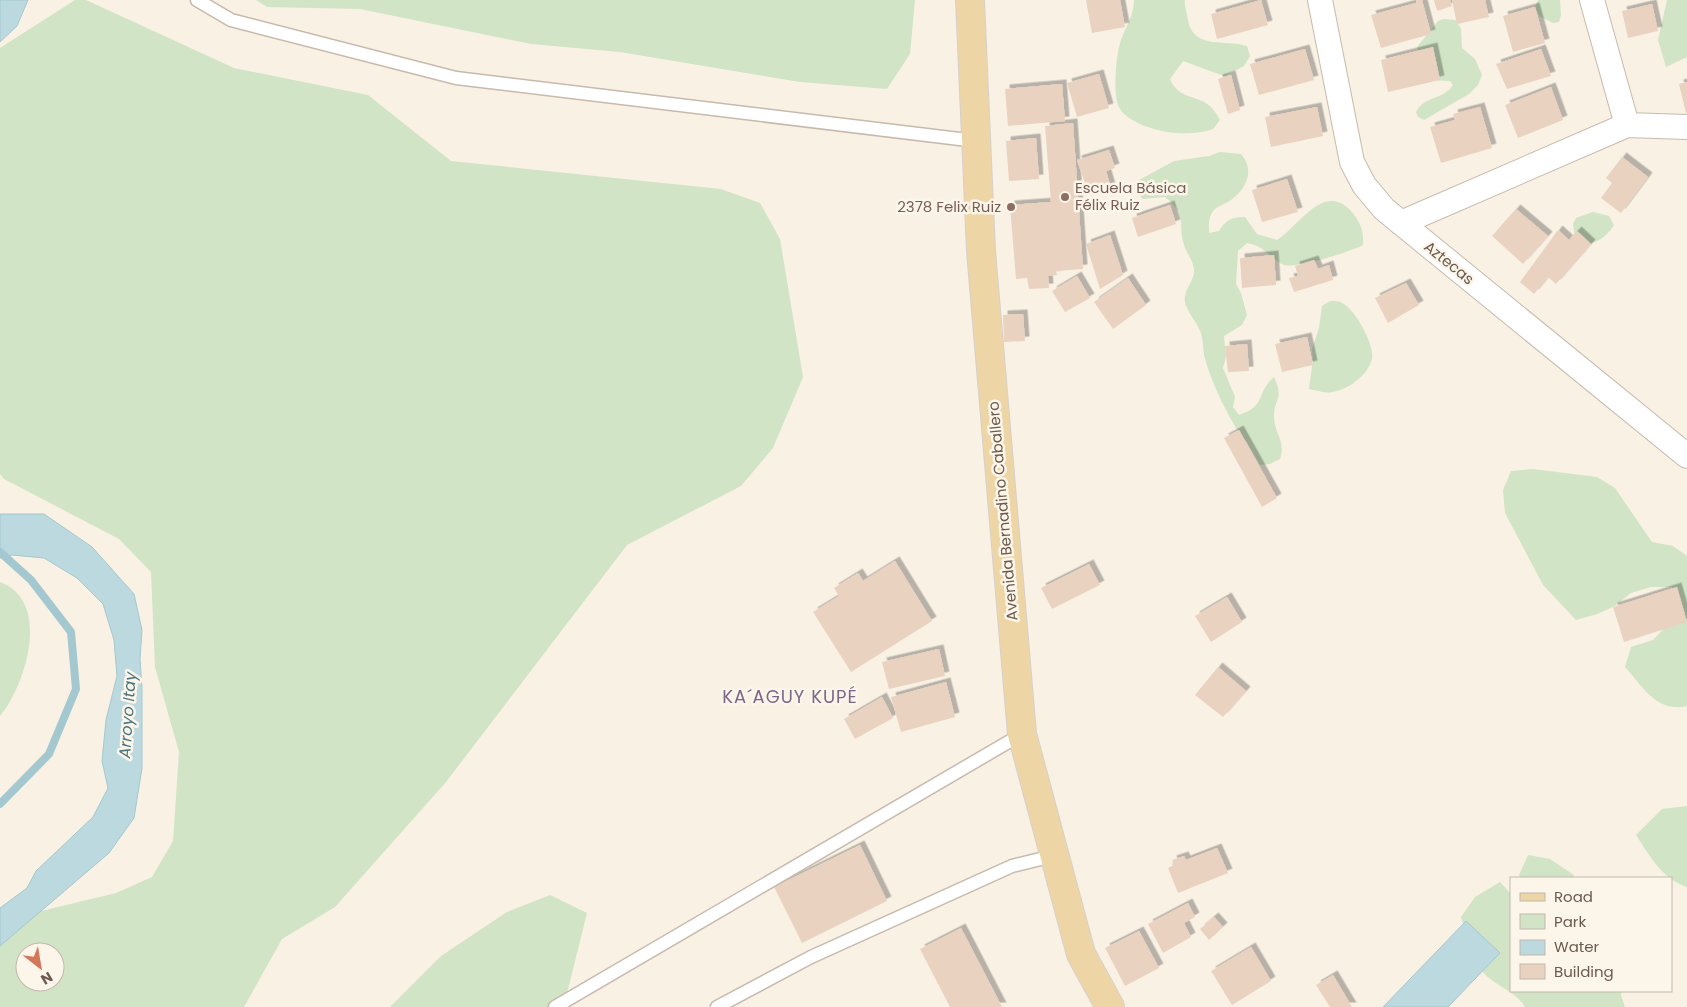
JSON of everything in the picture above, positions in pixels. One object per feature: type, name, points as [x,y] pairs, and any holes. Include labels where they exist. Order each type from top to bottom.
[{"type":"main road","name":"Avenida Bernadino Caballero","points":[[970,0],[981,251],[1022,734],[1053,856],[1081,954],[1110,1007]]},
{"type":"street","name":"Aztecas","points":[[1320,0],[1352,162],[1364,185],[1384,209],[1687,456]]},
{"type":"street","points":[[1592,0],[1627,125]]},
{"type":"street","points":[[1401,223],[1627,125],[1687,128]]},
{"type":"lane","points":[[197,0],[231,20],[456,78],[976,141]]},
{"type":"lane","points":[[555,1007],[1022,734]]},
{"type":"lane","points":[[717,1007],[811,957],[1012,866],[1053,856]]},
{"type":"green space","points":[[75,0],[86,0],[234,68],[368,95],[451,161],[721,189],[760,203],[780,239],[803,377],[773,448],[741,486],[627,545],[446,782],[335,907],[282,939],[244,1007],[0,1007],[0,921],[116,893],[152,877],[173,841],[179,752],[155,667],[151,572],[119,539],[4,479],[0,474],[0,48]]},
{"type":"green space","points":[[256,0],[915,0],[910,54],[887,89],[800,82],[620,52],[531,44],[360,9],[267,7]]},
{"type":"green space","points":[[1134,0],[1185,0],[1188,20],[1196,36],[1211,42],[1247,46],[1250,56],[1244,66],[1224,76],[1183,61],[1170,79],[1180,92],[1204,102],[1214,110],[1220,120],[1213,129],[1198,133],[1164,131],[1135,122],[1120,109],[1116,99],[1115,82],[1119,46],[1131,16]]},
{"type":"green space","points":[[1538,0],[1560,0],[1561,15],[1559,22],[1553,23],[1539,16],[1535,7]]},
{"type":"green space","points":[[1667,0],[1687,0],[1687,57],[1666,67],[1658,40]]},
{"type":"green space","points":[[1443,19],[1456,20],[1461,29],[1462,48],[1475,59],[1482,75],[1478,85],[1469,94],[1424,120],[1418,117],[1416,112],[1420,107],[1429,100],[1445,93],[1453,85],[1450,81],[1428,80],[1417,47],[1438,21]]},
{"type":"green space","points":[[1220,152],[1241,154],[1248,166],[1248,172],[1245,184],[1237,195],[1212,212],[1209,221],[1209,233],[1219,231],[1229,220],[1245,217],[1257,234],[1277,240],[1311,210],[1330,201],[1340,203],[1350,210],[1359,222],[1363,235],[1363,245],[1357,248],[1324,259],[1290,266],[1275,260],[1264,250],[1254,245],[1247,243],[1238,251],[1236,284],[1241,293],[1247,315],[1242,325],[1224,336],[1226,357],[1223,368],[1235,397],[1233,407],[1239,415],[1258,403],[1268,383],[1274,377],[1279,395],[1274,418],[1282,453],[1280,459],[1270,464],[1260,465],[1230,417],[1211,376],[1204,355],[1201,333],[1185,301],[1194,269],[1184,245],[1180,215],[1165,197],[1143,199],[1136,191],[1139,180],[1174,161],[1209,156]]},
{"type":"green space","points":[[1593,212],[1609,216],[1614,225],[1598,241],[1576,245],[1573,224],[1576,218]]},
{"type":"green space","points":[[1330,301],[1338,301],[1353,312],[1367,337],[1372,359],[1362,376],[1351,385],[1338,391],[1326,393],[1309,389],[1313,359],[1312,349],[1319,328],[1322,306]]},
{"type":"green space","points":[[1533,469],[1597,477],[1615,488],[1652,542],[1673,546],[1687,556],[1687,706],[1667,706],[1659,702],[1645,690],[1625,667],[1631,647],[1653,640],[1683,608],[1672,587],[1651,587],[1631,593],[1615,606],[1576,620],[1543,585],[1505,513],[1503,490],[1511,471]]},
{"type":"green space","points":[[0,582],[16,592],[26,607],[30,625],[25,665],[10,702],[0,716]]},
{"type":"green space","points":[[1687,806],[1687,887],[1672,879],[1672,877],[1669,877],[1657,866],[1636,835],[1662,809]]},
{"type":"green space","points":[[1528,855],[1550,859],[1574,875],[1573,877],[1520,877],[1519,875]]},
{"type":"green space","points":[[1500,882],[1510,893],[1510,992],[1483,972],[1468,941],[1461,917],[1475,897]]},
{"type":"green space","points":[[550,895],[587,913],[566,997],[558,1007],[390,1007],[441,956],[507,912]]},
{"type":"green space","points":[[1510,992],[1622,992],[1625,1007],[1525,1007]]},
{"type":"water","points":[[0,0],[28,0],[17,26],[0,42]]},
{"type":"water","points":[[0,514],[44,514],[92,547],[134,594],[142,630],[140,659],[142,768],[134,818],[109,853],[0,946],[0,908],[27,888],[36,871],[93,817],[108,788],[102,761],[106,720],[117,676],[114,640],[103,604],[77,578],[44,558],[12,555],[0,558]]},
{"type":"water","points":[[1466,921],[1500,953],[1448,1007],[1383,1007]]},
{"type":"building","points":[[1086,0],[1120,0],[1125,27],[1092,33]]},
{"type":"building","points":[[1261,0],[1268,25],[1217,39],[1211,14]]},
{"type":"building","points":[[1416,0],[1422,0],[1431,34],[1381,48],[1371,15],[1416,3]]},
{"type":"building","points":[[1434,0],[1450,0],[1452,6],[1437,11]]},
{"type":"building","points":[[1452,0],[1485,0],[1489,17],[1457,24]]},
{"type":"building","points":[[1652,4],[1658,31],[1628,38],[1622,11]]},
{"type":"building","points":[[1535,7],[1545,43],[1513,52],[1503,16]]},
{"type":"building","points":[[1433,47],[1440,80],[1388,92],[1381,60]]},
{"type":"building","points":[[1305,49],[1314,80],[1259,95],[1250,64]]},
{"type":"building","points":[[1541,49],[1551,76],[1507,89],[1496,64]]},
{"type":"building","points":[[1099,74],[1109,108],[1077,117],[1067,83]]},
{"type":"building","points":[[1231,75],[1240,110],[1228,114],[1218,79]]},
{"type":"building","points":[[1687,82],[1687,113],[1686,113],[1679,84]]},
{"type":"building","points":[[1062,84],[1065,121],[1008,126],[1005,89]]},
{"type":"building","points":[[1551,87],[1563,120],[1518,138],[1505,105]]},
{"type":"building","points":[[1317,107],[1323,136],[1271,147],[1265,117]]},
{"type":"building","points":[[1480,107],[1492,148],[1441,163],[1430,127],[1455,120],[1453,114]]},
{"type":"building","points":[[1073,123],[1083,269],[1056,271],[1057,275],[1048,276],[1049,288],[1029,289],[1027,278],[1016,279],[1010,205],[1051,202],[1045,126]]},
{"type":"building","name":"Escuela Básica Félix Ruiz","points":[[1036,138],[1039,179],[1009,181],[1006,141]]},
{"type":"building","points":[[1109,150],[1115,168],[1106,171],[1111,188],[1089,195],[1077,160]]},
{"type":"building","points":[[1622,157],[1648,177],[1621,213],[1601,198],[1612,183],[1606,178]]},
{"type":"building","points":[[1287,179],[1298,212],[1262,222],[1252,190]]},
{"type":"building","points":[[1170,205],[1176,224],[1138,237],[1132,218]]},
{"type":"building","points":[[1516,209],[1548,236],[1523,264],[1492,236]]},
{"type":"building","points":[[1558,230],[1569,240],[1577,231],[1591,244],[1556,284],[1548,277],[1534,294],[1520,282]]},
{"type":"building","name":"Escuela Básica Félix Ruiz","points":[[1110,235],[1123,275],[1100,289],[1086,244]]},
{"type":"building","points":[[1274,255],[1276,285],[1242,288],[1240,258]]},
{"type":"building","points":[[1314,260],[1318,269],[1329,265],[1333,280],[1294,292],[1289,278],[1298,276],[1295,266]]},
{"type":"building","points":[[1077,276],[1090,298],[1065,312],[1052,291]]},
{"type":"building","points":[[1128,278],[1146,305],[1113,329],[1094,302]]},
{"type":"building","points":[[1406,283],[1419,305],[1388,323],[1375,298]]},
{"type":"building","points":[[1023,314],[1025,341],[1004,342],[1003,315]]},
{"type":"building","points":[[1307,337],[1313,365],[1282,372],[1275,344]]},
{"type":"building","points":[[1247,344],[1249,371],[1228,372],[1225,346]]},
{"type":"building","points":[[1239,430],[1277,498],[1262,507],[1224,438]]},
{"type":"building","points":[[895,561],[932,621],[851,672],[813,612],[839,596],[834,588],[858,573],[863,581]]},
{"type":"building","points":[[1089,564],[1100,585],[1052,609],[1041,588]]},
{"type":"building","points":[[1677,587],[1687,622],[1624,642],[1613,607]]},
{"type":"building","points":[[1227,597],[1242,622],[1211,642],[1195,616]]},
{"type":"building","points":[[939,649],[945,676],[889,689],[882,662]]},
{"type":"building","points":[[1218,667],[1246,691],[1223,717],[1195,695]]},
{"type":"building","points":[[946,682],[955,717],[901,732],[891,697]]},
{"type":"building","points":[[882,697],[893,718],[855,739],[844,719]]},
{"type":"building","points":[[860,845],[887,901],[802,943],[774,887]]},
{"type":"building","points":[[1217,848],[1228,873],[1178,893],[1168,868],[1174,865],[1172,860],[1184,856],[1186,860]]},
{"type":"building","points":[[1188,903],[1195,917],[1184,923],[1191,937],[1163,953],[1148,924]]},
{"type":"building","points":[[1214,917],[1223,927],[1209,940],[1200,929]]},
{"type":"building","points":[[961,928],[1002,1007],[950,1007],[920,949]]},
{"type":"building","points":[[1139,931],[1159,968],[1125,986],[1105,948]]},
{"type":"building","points":[[1251,947],[1271,981],[1232,1005],[1211,971]]},
{"type":"building","points":[[1333,975],[1352,1007],[1330,1007],[1316,985]]},
{"type":"waterway","name":"Arroyo Itay","points":[[0,552],[31,580],[71,632],[76,689],[49,754],[0,804]]},
{"type":"place","name":"Escuela Básica Félix Ruiz","points":[[1065,197]]},
{"type":"place","name":"2378 Felix Ruiz","points":[[1011,207]]},
{"type":"district","name":"KA´AGUY KUPÉ","points":[[790,697]]}]
